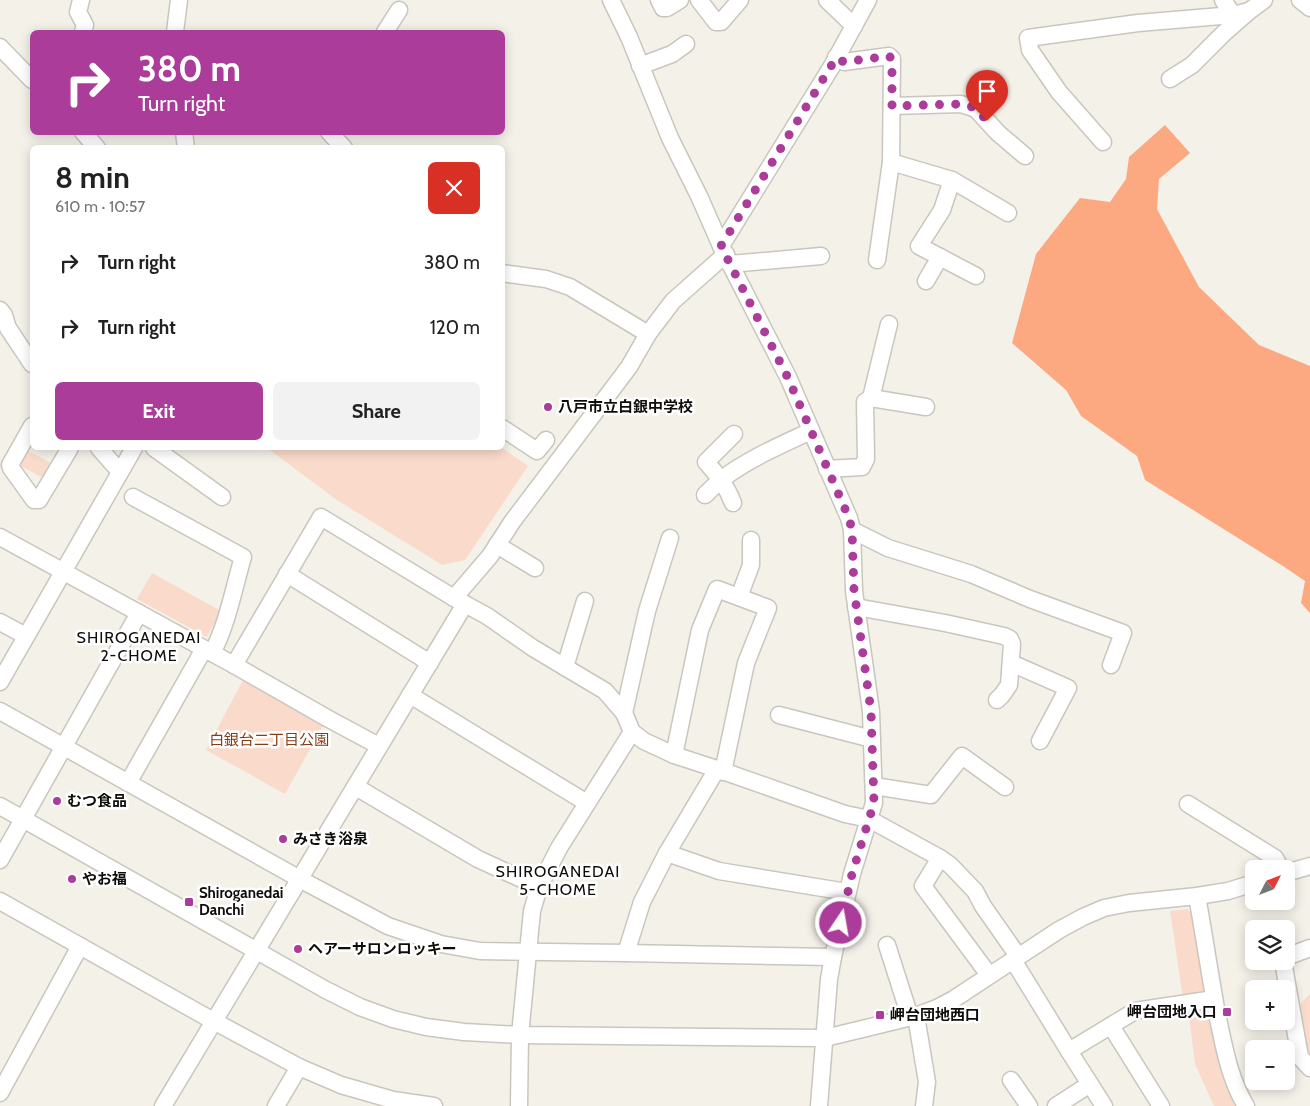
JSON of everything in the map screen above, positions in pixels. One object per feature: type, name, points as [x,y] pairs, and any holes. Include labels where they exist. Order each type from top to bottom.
[{"type":"street","points":[[81,0],[78,12],[85,26],[84,30]]},
{"type":"street","points":[[175,30],[179,0]]},
{"type":"street","points":[[611,0],[670,138],[788,378],[849,518],[852,530],[854,590],[871,711],[874,803],[848,892],[829,979],[819,1106]]},
{"type":"street","points":[[659,0],[663,8],[667,8],[680,0]]},
{"type":"street","points":[[700,0],[716,22],[721,22],[740,0]]},
{"type":"street","points":[[827,0],[854,26]]},
{"type":"street","points":[[163,1106],[430,663],[459,601],[518,514],[630,367],[648,334],[672,302],[726,254],[868,0]]},
{"type":"street","points":[[1223,0],[1233,15]]},
{"type":"street","points":[[1170,79],[1192,65],[1224,33],[1264,0]]},
{"type":"street","points":[[1300,0],[1310,8]]},
{"type":"street","points":[[386,30],[399,10]]},
{"type":"street","points":[[1103,142],[1059,92],[1030,50],[1028,38],[1138,23],[1233,15],[1249,11]]},
{"type":"street","points":[[640,66],[672,54],[686,44]]},
{"type":"street","points":[[0,47],[30,78]]},
{"type":"street","points":[[836,58],[844,62],[889,56],[892,59],[891,162],[876,260]]},
{"type":"street","points":[[892,106],[961,104],[976,108],[998,133],[1025,156]]},
{"type":"street","points":[[86,135],[95,145]]},
{"type":"street","points":[[332,135],[341,145]]},
{"type":"street","points":[[891,162],[952,180],[1008,213]]},
{"type":"street","points":[[952,180],[942,210],[919,246],[976,276]]},
{"type":"street","points":[[726,254],[821,256]]},
{"type":"street","points":[[926,281],[940,257]]},
{"type":"street","points":[[505,274],[546,279],[570,288],[648,334]]},
{"type":"street","points":[[0,310],[4,315],[8,328],[30,361]]},
{"type":"street","points":[[827,469],[862,467],[866,459],[865,402],[871,398],[890,324]]},
{"type":"street","points":[[0,343],[8,328]]},
{"type":"street","points":[[871,398],[926,407]]},
{"type":"street","points":[[30,430],[10,465],[34,500],[39,500],[69,450]]},
{"type":"street","points":[[505,430],[537,451],[546,440]]},
{"type":"street","points":[[704,495],[722,479],[747,463],[810,431]]},
{"type":"street","points":[[733,504],[722,479],[706,462],[734,434]]},
{"type":"street","points":[[101,450],[120,472]]},
{"type":"street","points":[[0,682],[133,450]]},
{"type":"street","points":[[157,450],[222,497]]},
{"type":"street","points":[[128,783],[208,651],[228,611],[243,557],[133,498]]},
{"type":"street","points":[[234,665],[321,518],[487,616],[533,648],[605,691],[624,713],[632,732],[644,741],[674,755],[720,771],[845,814],[869,819],[950,865],[975,891],[1069,1051],[1104,1106]]},
{"type":"street","points":[[852,530],[888,548],[971,574],[1030,599],[1123,633],[1111,665]]},
{"type":"street","points":[[0,537],[379,746]]},
{"type":"street","points":[[624,713],[646,611],[670,538]]},
{"type":"street","points":[[739,597],[751,565],[751,540]]},
{"type":"street","points":[[497,545],[535,568]]},
{"type":"street","points":[[287,574],[430,663]]},
{"type":"street","points":[[626,953],[642,902],[667,853],[720,771],[746,663],[768,608],[717,589],[700,630],[674,755]]},
{"type":"street","points":[[565,666],[585,601]]},
{"type":"street","points":[[856,607],[945,623],[1010,639],[1012,644],[1009,685],[997,700]]},
{"type":"street","points":[[0,860],[139,613]]},
{"type":"street","points":[[0,622],[26,636]]},
{"type":"street","points":[[1011,663],[1068,688],[1040,741]]},
{"type":"street","points":[[410,695],[587,803]]},
{"type":"street","points":[[0,712],[388,926],[441,944],[480,951],[833,957]]},
{"type":"street","points":[[779,715],[872,739]]},
{"type":"street","points":[[519,1106],[520,1035],[532,911],[540,887],[559,848],[632,732]]},
{"type":"street","points":[[874,786],[931,795],[962,756],[1005,787]]},
{"type":"street","points":[[356,787],[478,858],[540,887]]},
{"type":"street","points":[[1188,804],[1276,860]]},
{"type":"street","points":[[0,806],[326,990],[360,1007],[392,1019],[426,1027],[464,1032],[520,1035],[825,1038],[913,1017],[937,1008],[954,999],[1059,930],[1104,908],[1129,903],[1197,896],[1228,891],[1245,886]]},
{"type":"street","points":[[667,853],[719,871],[848,892]]},
{"type":"street","points":[[940,858],[923,886],[989,975]]},
{"type":"street","points":[[1295,870],[1310,866]]},
{"type":"street","points":[[1197,896],[1226,1058],[1234,1082],[1246,1106]]},
{"type":"street","points":[[0,901],[214,1021],[299,1066],[341,1085],[391,1103],[434,1106]]},
{"type":"street","points":[[887,945],[913,1017],[927,1082],[924,1106]]},
{"type":"street","points":[[0,1093],[80,946]]},
{"type":"street","points":[[1295,954],[1310,948]]},
{"type":"street","points":[[1285,970],[1300,1057],[1310,1068]]},
{"type":"street","points":[[1069,1051],[1135,1011],[1214,999]]},
{"type":"street","points":[[1111,1026],[1161,1106]]},
{"type":"street","points":[[276,1106],[299,1066]]},
{"type":"street","points":[[1012,1080],[1029,1106]]},
{"type":"street","points":[[1056,1106],[1090,1084]]},
{"type":"green space","points":[[25,449],[53,464],[45,479],[17,464]]},
{"type":"green space","points":[[270,450],[505,450],[528,466],[465,560],[442,565],[337,500]]},
{"type":"green space","points":[[152,573],[221,611],[207,637],[137,599]]},
{"type":"green space","name":"白銀台二丁目公園","points":[[243,680],[324,724],[285,794],[206,750]]},
{"type":"green space","points":[[1187,909],[1193,915],[1207,993],[1183,998],[1170,911]]},
{"type":"green space","points":[[1310,994],[1310,1055],[1307,1052],[1299,1005]]},
{"type":"green space","points":[[1207,1006],[1209,1008],[1217,1052],[1227,1084],[1237,1106],[1214,1106],[1195,1064],[1188,1009]]},
{"type":"shaded area","points":[[1165,125],[1190,153],[1159,179],[1157,209],[1199,287],[1259,345],[1310,366],[1310,613],[1301,603],[1305,581],[1145,480],[1137,456],[1081,416],[1066,390],[1012,343],[1036,254],[1080,198],[1110,202],[1126,179],[1129,157]]},
{"type":"place","name":"八戸市立白銀中学校","points":[[548,407]]},
{"type":"place","name":"むつ食品","points":[[57,801]]},
{"type":"place","name":"みさき浴泉","points":[[283,839]]},
{"type":"place","name":"やお福","points":[[72,879]]},
{"type":"place","name":"Shiroganedai Danchi","points":[[189,902]]},
{"type":"place","name":"ヘアーサロンロッキー","points":[[298,949]]},
{"type":"place","name":"岬台団地入口","points":[[1227,1012]]},
{"type":"place","name":"岬台団地西口","points":[[880,1015]]},
{"type":"district","name":"SHIROGANEDAI 2-CHOME","points":[[139,646]]},
{"type":"district","name":"SHIROGANEDAI 5-CHOME","points":[[558,880]]},
{"type":"route","points":[[841,923],[852,874],[874,803],[871,711],[854,590],[852,530],[849,518],[788,378],[721,246],[836,58],[844,62],[889,56],[892,59],[892,106],[961,104],[976,108],[987,121]]}]
